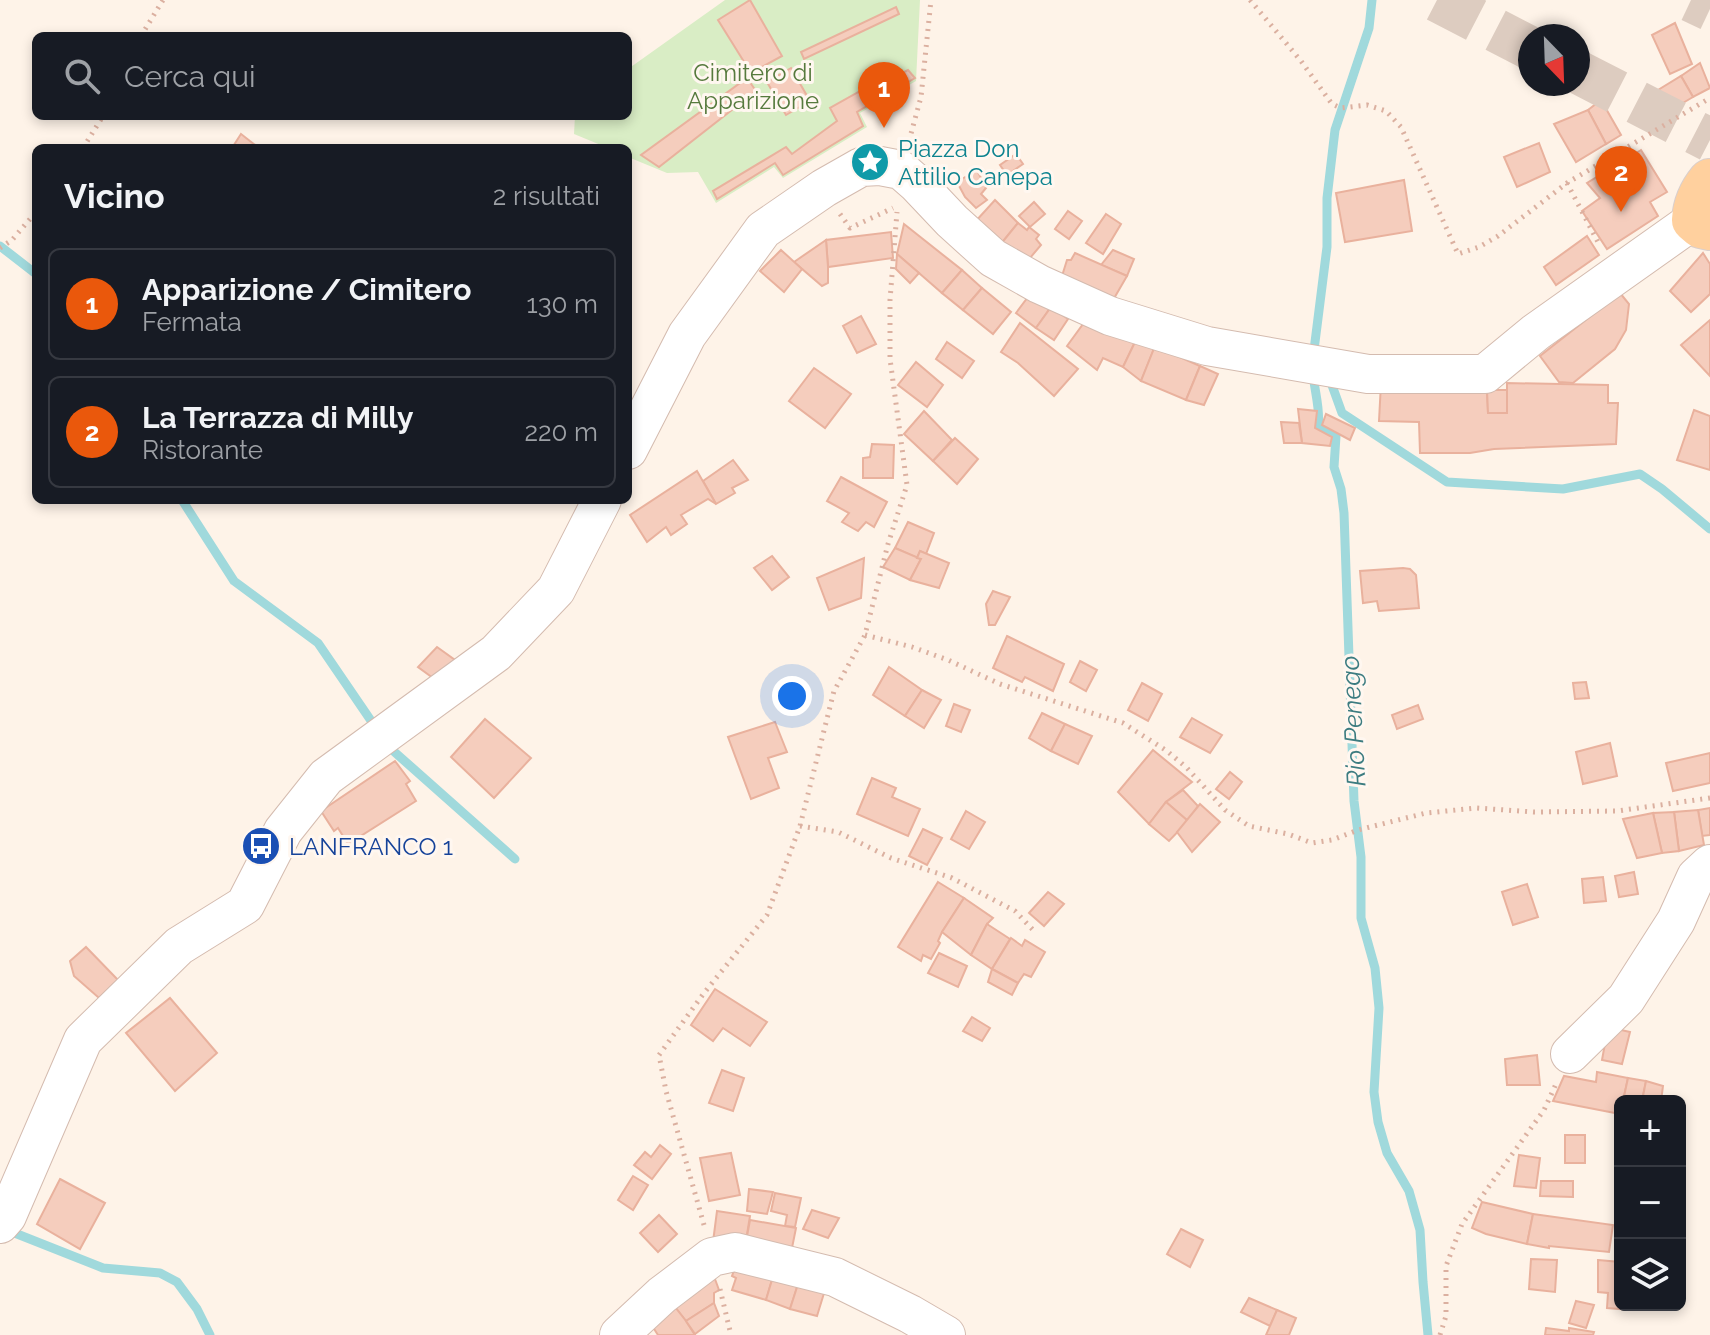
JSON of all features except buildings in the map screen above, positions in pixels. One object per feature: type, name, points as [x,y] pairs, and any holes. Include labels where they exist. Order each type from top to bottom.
[{"type":"street","points":[[632,442],[687,335],[763,230],[861,167],[880,166],[909,177],[993,258],[1039,284],[1110,316],[1207,346],[1368,374],[1485,374],[1536,332],[1705,210]]},
{"type":"street","points":[[0,1224],[7,1216],[83,1040],[179,946],[245,905],[283,831],[326,777],[496,653],[556,590],[600,504]]},
{"type":"street","points":[[1570,1054],[1626,999],[1676,921],[1696,877],[1710,864]]},
{"type":"street","points":[[619,1335],[662,1295],[712,1257],[735,1252],[835,1277],[946,1335]]},
{"type":"path","points":[[143,32],[163,0]]},
{"type":"path","points":[[909,177],[931,0]]},
{"type":"path","points":[[1250,0],[1332,104],[1341,108],[1367,105],[1386,111],[1401,127],[1458,254],[1498,236],[1567,183],[1710,98]]},
{"type":"path","points":[[86,144],[100,120]]},
{"type":"path","points":[[1567,183],[1614,278]]},
{"type":"path","points":[[731,1335],[659,1055],[767,915],[800,826],[834,691],[865,635],[907,485],[890,359],[890,300],[897,206],[850,228],[845,224]]},
{"type":"path","points":[[0,248],[12,240],[32,217]]},
{"type":"path","points":[[865,635],[912,647],[1000,684],[1123,723],[1167,751],[1225,810],[1249,826],[1288,834],[1312,843],[1426,813],[1477,808],[1534,812],[1617,811],[1710,798]]},
{"type":"path","points":[[800,826],[838,832],[891,858],[952,878],[1015,911],[1035,932]]},
{"type":"path","points":[[1440,1335],[1446,1316],[1446,1266],[1462,1224],[1544,1110],[1570,1054]]},
{"type":"green space","name":"Cimitero di Apparizione","points":[[725,0],[920,0],[916,81],[860,113],[867,127],[783,178],[774,167],[716,203],[698,172],[667,173],[632,159],[632,144],[598,144],[574,134],[575,120],[632,120],[632,66]]},
{"type":"waterway","name":"Rio Penego","points":[[1313,358],[1327,247],[1327,198],[1335,130],[1369,28],[1372,0]]},
{"type":"waterway","points":[[0,246],[32,271]]},
{"type":"waterway","name":"Rio Penego","points":[[1313,372],[1318,426],[1336,436],[1334,467],[1344,513],[1354,801],[1361,857],[1361,918],[1375,968],[1379,1008],[1374,1092],[1387,1153],[1409,1191],[1420,1230],[1428,1335]]},
{"type":"waterway","points":[[1329,377],[1342,413],[1447,482],[1563,489],[1640,474],[1710,529]]},
{"type":"waterway","points":[[185,504],[234,581],[318,643],[376,728]]},
{"type":"waterway","points":[[390,748],[515,859]]},
{"type":"waterway","points":[[7,1230],[103,1268],[160,1273],[177,1282],[197,1309],[210,1335]]},
{"type":"tunnel","points":[[1437,0],[1518,42]]},
{"type":"tunnel","points":[[1691,0],[1710,9]]},
{"type":"tunnel","points":[[1590,78],[1710,140]]},
{"type":"place","name":"Apparizione / Cimitero","points":[[884,128]]},
{"type":"place","name":"Piazza Don Attilio Canepa","points":[[870,162]]},
{"type":"place","name":"La Terrazza di Milly","points":[[1621,212]]},
{"type":"place","name":"LANFRANCO 1","points":[[261,846]]}]
